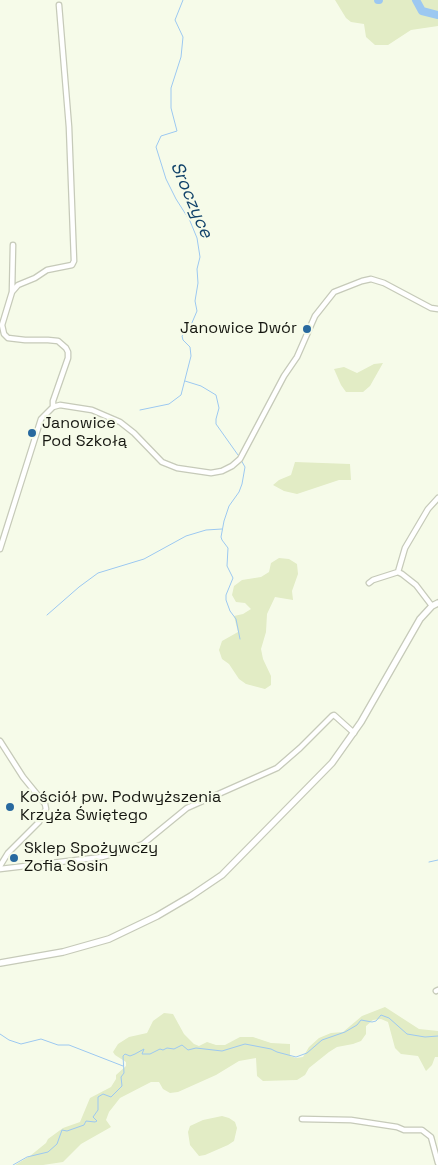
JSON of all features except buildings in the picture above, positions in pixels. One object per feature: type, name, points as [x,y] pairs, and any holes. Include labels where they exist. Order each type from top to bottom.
[{"type":"street","points":[[12,292],[18,285],[35,278],[47,270],[72,265],[74,261],[69,127],[59,5]]},
{"type":"street","points":[[13,245],[12,292],[2,325],[4,334],[8,338],[58,341],[68,352],[67,364],[53,400],[53,408]]},
{"type":"street","points":[[0,549],[41,420],[53,408],[60,405],[92,410],[113,419],[134,433],[162,462],[177,468],[211,473],[222,471],[240,459],[284,376],[297,357],[315,316],[334,292],[371,279],[431,308],[438,309]]},
{"type":"street","points":[[398,572],[405,548],[412,535],[428,509],[438,498]]},
{"type":"street","points":[[369,584],[373,580],[398,572]]},
{"type":"street","points":[[0,964],[63,952],[109,939],[157,916],[222,875],[332,763],[354,733],[415,626],[435,604],[416,585],[398,572]]},
{"type":"street","points":[[0,868],[102,857],[143,844],[188,808],[277,768],[332,716],[354,733]]},
{"type":"street","points":[[0,741],[23,777],[45,804],[46,809],[39,822],[8,853],[0,868]]},
{"type":"street","points":[[302,1119],[351,1120],[397,1127],[404,1130],[422,1130],[431,1137],[438,1163]]},
{"type":"green space","points":[[335,0],[438,0],[438,26],[411,30],[388,45],[375,45],[366,37],[364,24],[351,22],[346,18]]},
{"type":"green space","points":[[383,363],[370,386],[363,392],[346,392],[334,369],[344,367],[357,373],[374,364]]},
{"type":"green space","points":[[295,462],[350,464],[351,480],[339,480],[297,494],[284,491],[273,485],[291,475]]},
{"type":"green space","points":[[279,558],[289,559],[297,564],[298,574],[292,591],[293,600],[275,597],[267,614],[266,632],[261,649],[263,659],[271,676],[271,685],[265,689],[246,684],[239,679],[229,664],[222,659],[219,650],[222,641],[238,632],[234,616],[243,614],[251,609],[245,603],[236,602],[232,595],[234,586],[242,580],[261,577],[269,572],[271,563]]},
{"type":"green space","points":[[385,1007],[419,1029],[438,1031],[438,1057],[435,1057],[432,1065],[426,1071],[418,1056],[401,1054],[395,1048],[388,1022],[381,1019],[373,1020],[366,1026],[366,1034],[361,1041],[337,1047],[309,1068],[305,1075],[297,1080],[263,1081],[257,1076],[256,1058],[239,1061],[216,1075],[178,1092],[170,1093],[163,1089],[159,1082],[151,1082],[120,1098],[109,1112],[106,1120],[111,1127],[81,1144],[63,1162],[43,1165],[15,1165],[30,1156],[63,1128],[80,1122],[90,1098],[111,1087],[116,1079],[116,1075],[126,1066],[126,1062],[113,1052],[118,1044],[129,1037],[147,1033],[153,1021],[164,1013],[173,1014],[184,1034],[194,1044],[199,1046],[207,1042],[225,1045],[240,1037],[253,1037],[271,1043],[290,1044],[290,1056],[296,1058],[303,1057],[309,1047],[319,1038],[331,1033],[343,1032],[362,1016]]},
{"type":"green space","points":[[222,1116],[235,1122],[237,1128],[234,1141],[199,1156],[190,1145],[188,1132],[190,1126],[203,1120]]},
{"type":"waterway","name":"Sroczyce","points":[[140,410],[169,404],[181,395],[191,356],[190,347],[183,340],[182,336],[191,325],[197,311],[195,301],[198,283],[197,269],[200,257],[197,238],[190,221],[166,179],[156,147],[161,136],[177,131],[171,108],[171,88],[181,57],[183,37],[175,20],[183,0]]},
{"type":"waterway","points":[[416,0],[422,11],[438,15]]},
{"type":"waterway","name":"Sroczyce","points":[[185,381],[201,386],[216,395],[219,408],[216,424],[238,455]]},
{"type":"waterway","points":[[240,639],[236,619],[230,611],[226,600],[226,595],[233,578],[227,566],[228,548],[221,537],[229,506],[242,484],[245,467],[241,460]]},
{"type":"waterway","name":"Sroczyce","points":[[47,615],[98,573],[144,559],[186,536],[206,530],[222,529]]},
{"type":"waterway","points":[[429,862],[438,860]]},
{"type":"waterway","points":[[13,1165],[27,1157],[48,1152],[57,1144],[62,1130],[67,1131],[84,1125],[86,1121],[97,1121],[93,1117],[98,1110],[98,1097],[103,1094],[111,1097],[122,1086],[121,1077],[124,1073],[123,1056],[125,1054],[130,1056],[144,1049],[142,1054],[150,1054],[160,1049],[174,1049],[182,1045],[188,1050],[196,1048],[222,1051],[245,1044],[271,1049],[296,1057],[307,1053],[322,1040],[345,1032],[357,1025],[361,1020],[372,1022],[376,1021],[381,1015],[389,1018],[407,1034],[425,1037],[438,1036]]},
{"type":"waterway","points":[[0,1034],[9,1040],[21,1044],[41,1039],[58,1045],[69,1045],[123,1066]]},
{"type":"place","name":"Janowice Dwór","points":[[307,329]]},
{"type":"place","name":"Janowice Pod Szkołą","points":[[32,433]]},
{"type":"place","name":"Kościół pw. Podwyższenia Krzyża Świętego","points":[[10,807]]},
{"type":"place","name":"Sklep Spożywczy Zofia Sosin","points":[[14,858]]}]
